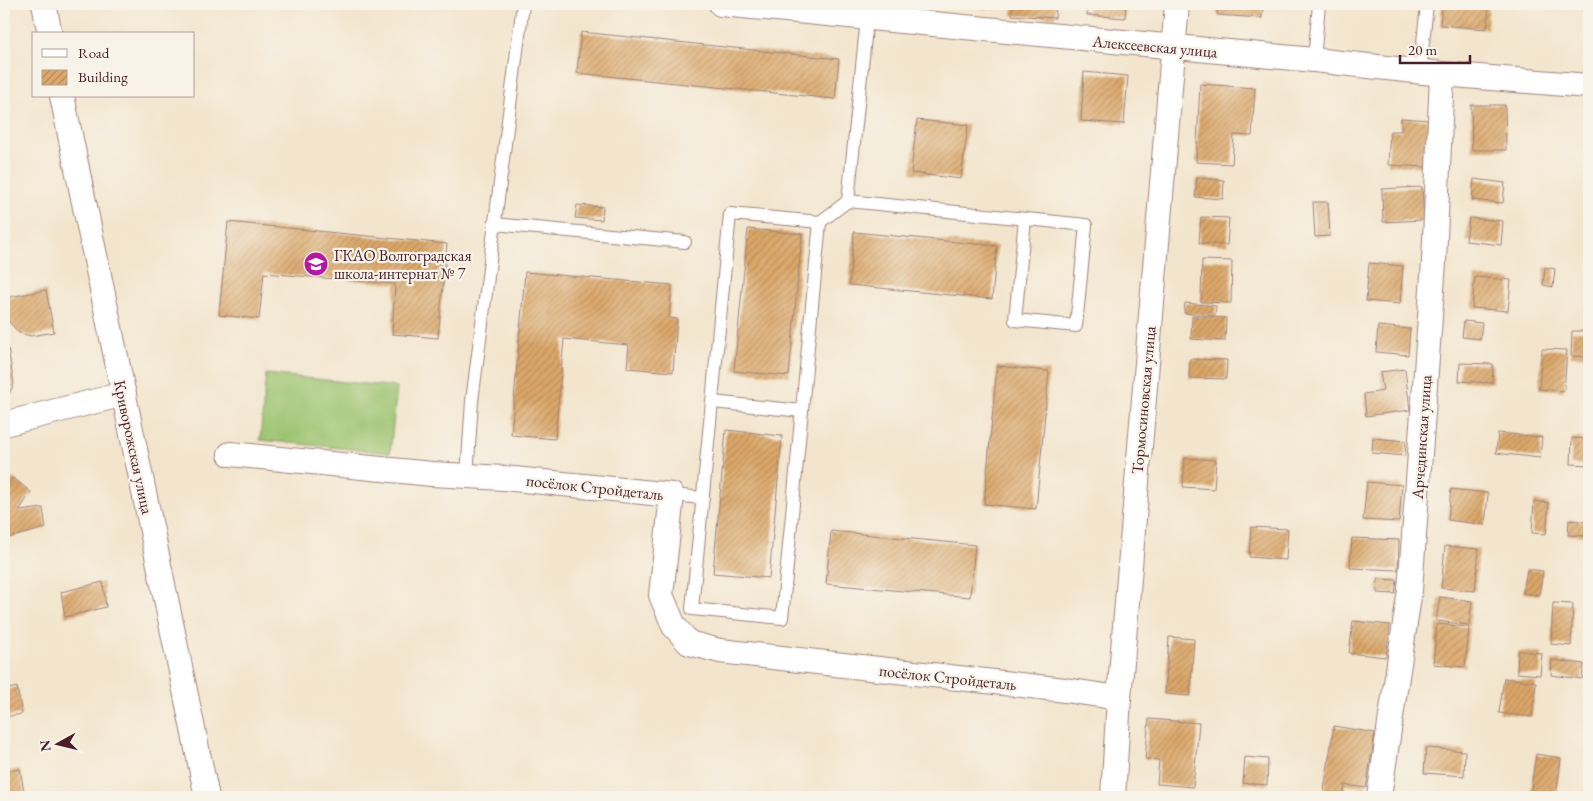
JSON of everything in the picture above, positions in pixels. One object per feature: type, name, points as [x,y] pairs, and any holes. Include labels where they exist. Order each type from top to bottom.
[{"type":"street","points":[[44,4],[50,32]]},
{"type":"street","name":"Алексеевская улица","points":[[721,4],[1314,60],[1431,73],[1589,86]]},
{"type":"street","name":"Тормосиновская улица","points":[[1115,796],[1119,698],[1177,4]]},
{"type":"street","name":"Арчединская улица","points":[[1378,797],[1410,590],[1434,262],[1431,73]]},
{"type":"street","name":"Криворожская улица","points":[[62,98],[207,797]]},
{"type":"street","points":[[4,424],[124,394]]},
{"type":"street","name":"посёлок Стройдеталь","points":[[230,454],[672,495],[661,595],[674,626],[689,643],[720,651],[1065,690],[1119,698]]},
{"type":"lane","points":[[467,476],[472,401],[523,4]]},
{"type":"lane","points":[[1314,60],[1319,4]]},
{"type":"lane","points":[[1426,4],[1431,73]]},
{"type":"lane","points":[[848,201],[867,18]]},
{"type":"lane","points":[[820,222],[782,618],[692,609],[730,214],[820,222],[848,201],[1086,225],[1076,326],[1015,320],[1025,219]]},
{"type":"lane","points":[[494,224],[685,242]]},
{"type":"lane","points":[[712,402],[802,410]]},
{"type":"lane","points":[[672,495],[703,498]]},
{"type":"green space","points":[[266,374],[397,387],[390,453],[260,440]]},
{"type":"building","points":[[993,4],[993,9],[954,5]]},
{"type":"building","points":[[1013,4],[1056,4],[1055,18],[1012,15]]},
{"type":"building","points":[[1088,4],[1126,4],[1125,18],[1087,15]]},
{"type":"building","points":[[1218,4],[1263,4],[1262,18],[1217,15]]},
{"type":"building","points":[[1442,4],[1489,4],[1487,29],[1440,25]]},
{"type":"building","points":[[581,32],[839,59],[835,99],[577,73]]},
{"type":"building","points":[[1084,72],[1128,76],[1124,124],[1081,121]]},
{"type":"building","points":[[1200,84],[1255,88],[1252,136],[1234,135],[1232,164],[1196,162]]},
{"type":"building","points":[[1471,105],[1505,105],[1506,150],[1472,150]]},
{"type":"building","points":[[1401,118],[1429,120],[1426,167],[1388,165],[1390,131],[1401,131]]},
{"type":"building","points":[[917,120],[968,125],[961,179],[911,173]]},
{"type":"building","points":[[1197,178],[1224,180],[1223,199],[1195,197]]},
{"type":"building","points":[[1474,179],[1505,183],[1503,203],[1472,200]]},
{"type":"building","points":[[1422,187],[1424,220],[1383,222],[1382,189]]},
{"type":"building","points":[[1313,202],[1328,202],[1330,236],[1315,237]]},
{"type":"building","points":[[577,205],[603,207],[602,220],[575,218]]},
{"type":"building","points":[[1201,217],[1229,218],[1227,245],[1199,243]]},
{"type":"building","points":[[1469,218],[1503,221],[1501,245],[1466,241]]},
{"type":"building","points":[[228,222],[447,244],[438,338],[392,334],[395,284],[264,273],[259,319],[219,315]]},
{"type":"building","points":[[748,229],[802,234],[789,376],[734,371]]},
{"type":"building","points":[[854,232],[997,246],[992,299],[849,285]]},
{"type":"building","points":[[1202,260],[1232,261],[1231,303],[1201,302]]},
{"type":"building","points":[[1369,263],[1403,266],[1400,304],[1366,301]]},
{"type":"building","points":[[1545,267],[1555,269],[1553,287],[1543,285]]},
{"type":"building","points":[[525,272],[672,285],[669,318],[677,319],[673,372],[627,368],[629,345],[564,339],[555,439],[511,435]]},
{"type":"building","points":[[1475,277],[1511,280],[1508,311],[1472,308]]},
{"type":"building","points":[[46,290],[54,332],[31,336],[19,333],[5,317],[4,298]]},
{"type":"building","points":[[1185,303],[1216,306],[1215,316],[1184,313]]},
{"type":"building","points":[[1192,316],[1226,318],[1225,341],[1191,339]]},
{"type":"building","points":[[1464,321],[1482,323],[1480,339],[1462,337]]},
{"type":"building","points":[[1378,326],[1410,329],[1408,355],[1376,352]]},
{"type":"building","points":[[1572,331],[1589,331],[1589,357],[1571,356]]},
{"type":"building","points":[[7,342],[14,384],[9,394],[4,394],[4,343]]},
{"type":"building","points":[[1542,349],[1567,350],[1564,391],[1539,389]]},
{"type":"building","points":[[1190,359],[1227,360],[1226,379],[1189,378]]},
{"type":"building","points":[[1460,363],[1493,364],[1492,383],[1459,381]]},
{"type":"building","points":[[997,366],[1049,371],[1036,509],[984,504]]},
{"type":"building","points":[[1405,369],[1410,410],[1366,416],[1364,394],[1383,391],[1380,372]]},
{"type":"building","points":[[726,430],[782,436],[769,578],[713,573]]},
{"type":"building","points":[[1498,433],[1542,437],[1540,458],[1496,453]]},
{"type":"building","points":[[1373,438],[1406,441],[1405,456],[1372,453]]},
{"type":"building","points":[[1572,438],[1589,439],[1589,465],[1571,464]]},
{"type":"building","points":[[1185,458],[1216,460],[1214,489],[1183,487]]},
{"type":"building","points":[[13,478],[31,492],[19,511],[43,508],[46,528],[4,539],[4,487],[7,487]]},
{"type":"building","points":[[1367,482],[1402,485],[1399,522],[1363,520]]},
{"type":"building","points":[[1451,489],[1488,493],[1485,525],[1448,520]]},
{"type":"building","points":[[1534,501],[1549,503],[1546,534],[1532,533]]},
{"type":"building","points":[[1569,520],[1589,522],[1589,536],[1568,535]]},
{"type":"building","points":[[1251,527],[1288,529],[1286,560],[1249,557]]},
{"type":"building","points":[[831,531],[975,545],[970,597],[826,584]]},
{"type":"building","points":[[1352,538],[1399,540],[1398,570],[1350,568]]},
{"type":"building","points":[[1445,546],[1479,549],[1475,591],[1441,588]]},
{"type":"building","points":[[1527,569],[1543,571],[1539,595],[1523,593]]},
{"type":"building","points":[[1378,579],[1397,580],[1395,594],[1377,593]]},
{"type":"building","points":[[103,582],[106,607],[65,617],[61,592]]},
{"type":"building","points":[[1440,597],[1472,601],[1469,625],[1436,621]]},
{"type":"building","points":[[1553,603],[1573,604],[1571,646],[1551,644]]},
{"type":"building","points":[[1353,621],[1390,625],[1386,657],[1349,653]]},
{"type":"building","points":[[1437,624],[1469,627],[1465,667],[1433,664]]},
{"type":"building","points":[[1169,637],[1194,639],[1190,696],[1165,694]]},
{"type":"building","points":[[1518,651],[1542,653],[1540,675],[1517,673]]},
{"type":"building","points":[[1552,660],[1584,664],[1582,679],[1551,675]]},
{"type":"building","points":[[1504,678],[1536,682],[1532,717],[1499,713]]},
{"type":"building","points":[[17,687],[22,714],[4,717],[4,690]]},
{"type":"building","points":[[1149,719],[1199,723],[1193,787],[1157,784],[1159,760],[1145,759]]},
{"type":"building","points":[[1334,726],[1375,733],[1366,788],[1345,785],[1343,797],[1323,797]]},
{"type":"building","points":[[1426,748],[1465,751],[1464,776],[1424,773]]},
{"type":"building","points":[[1536,754],[1561,758],[1556,797],[1530,796]]},
{"type":"building","points":[[1245,757],[1268,759],[1267,785],[1243,783]]},
{"type":"building","points":[[20,769],[25,797],[4,797],[4,772]]},
{"type":"place","name":"ГКАО Волгоградская школа-интернат № 7","points":[[316,264]]}]
